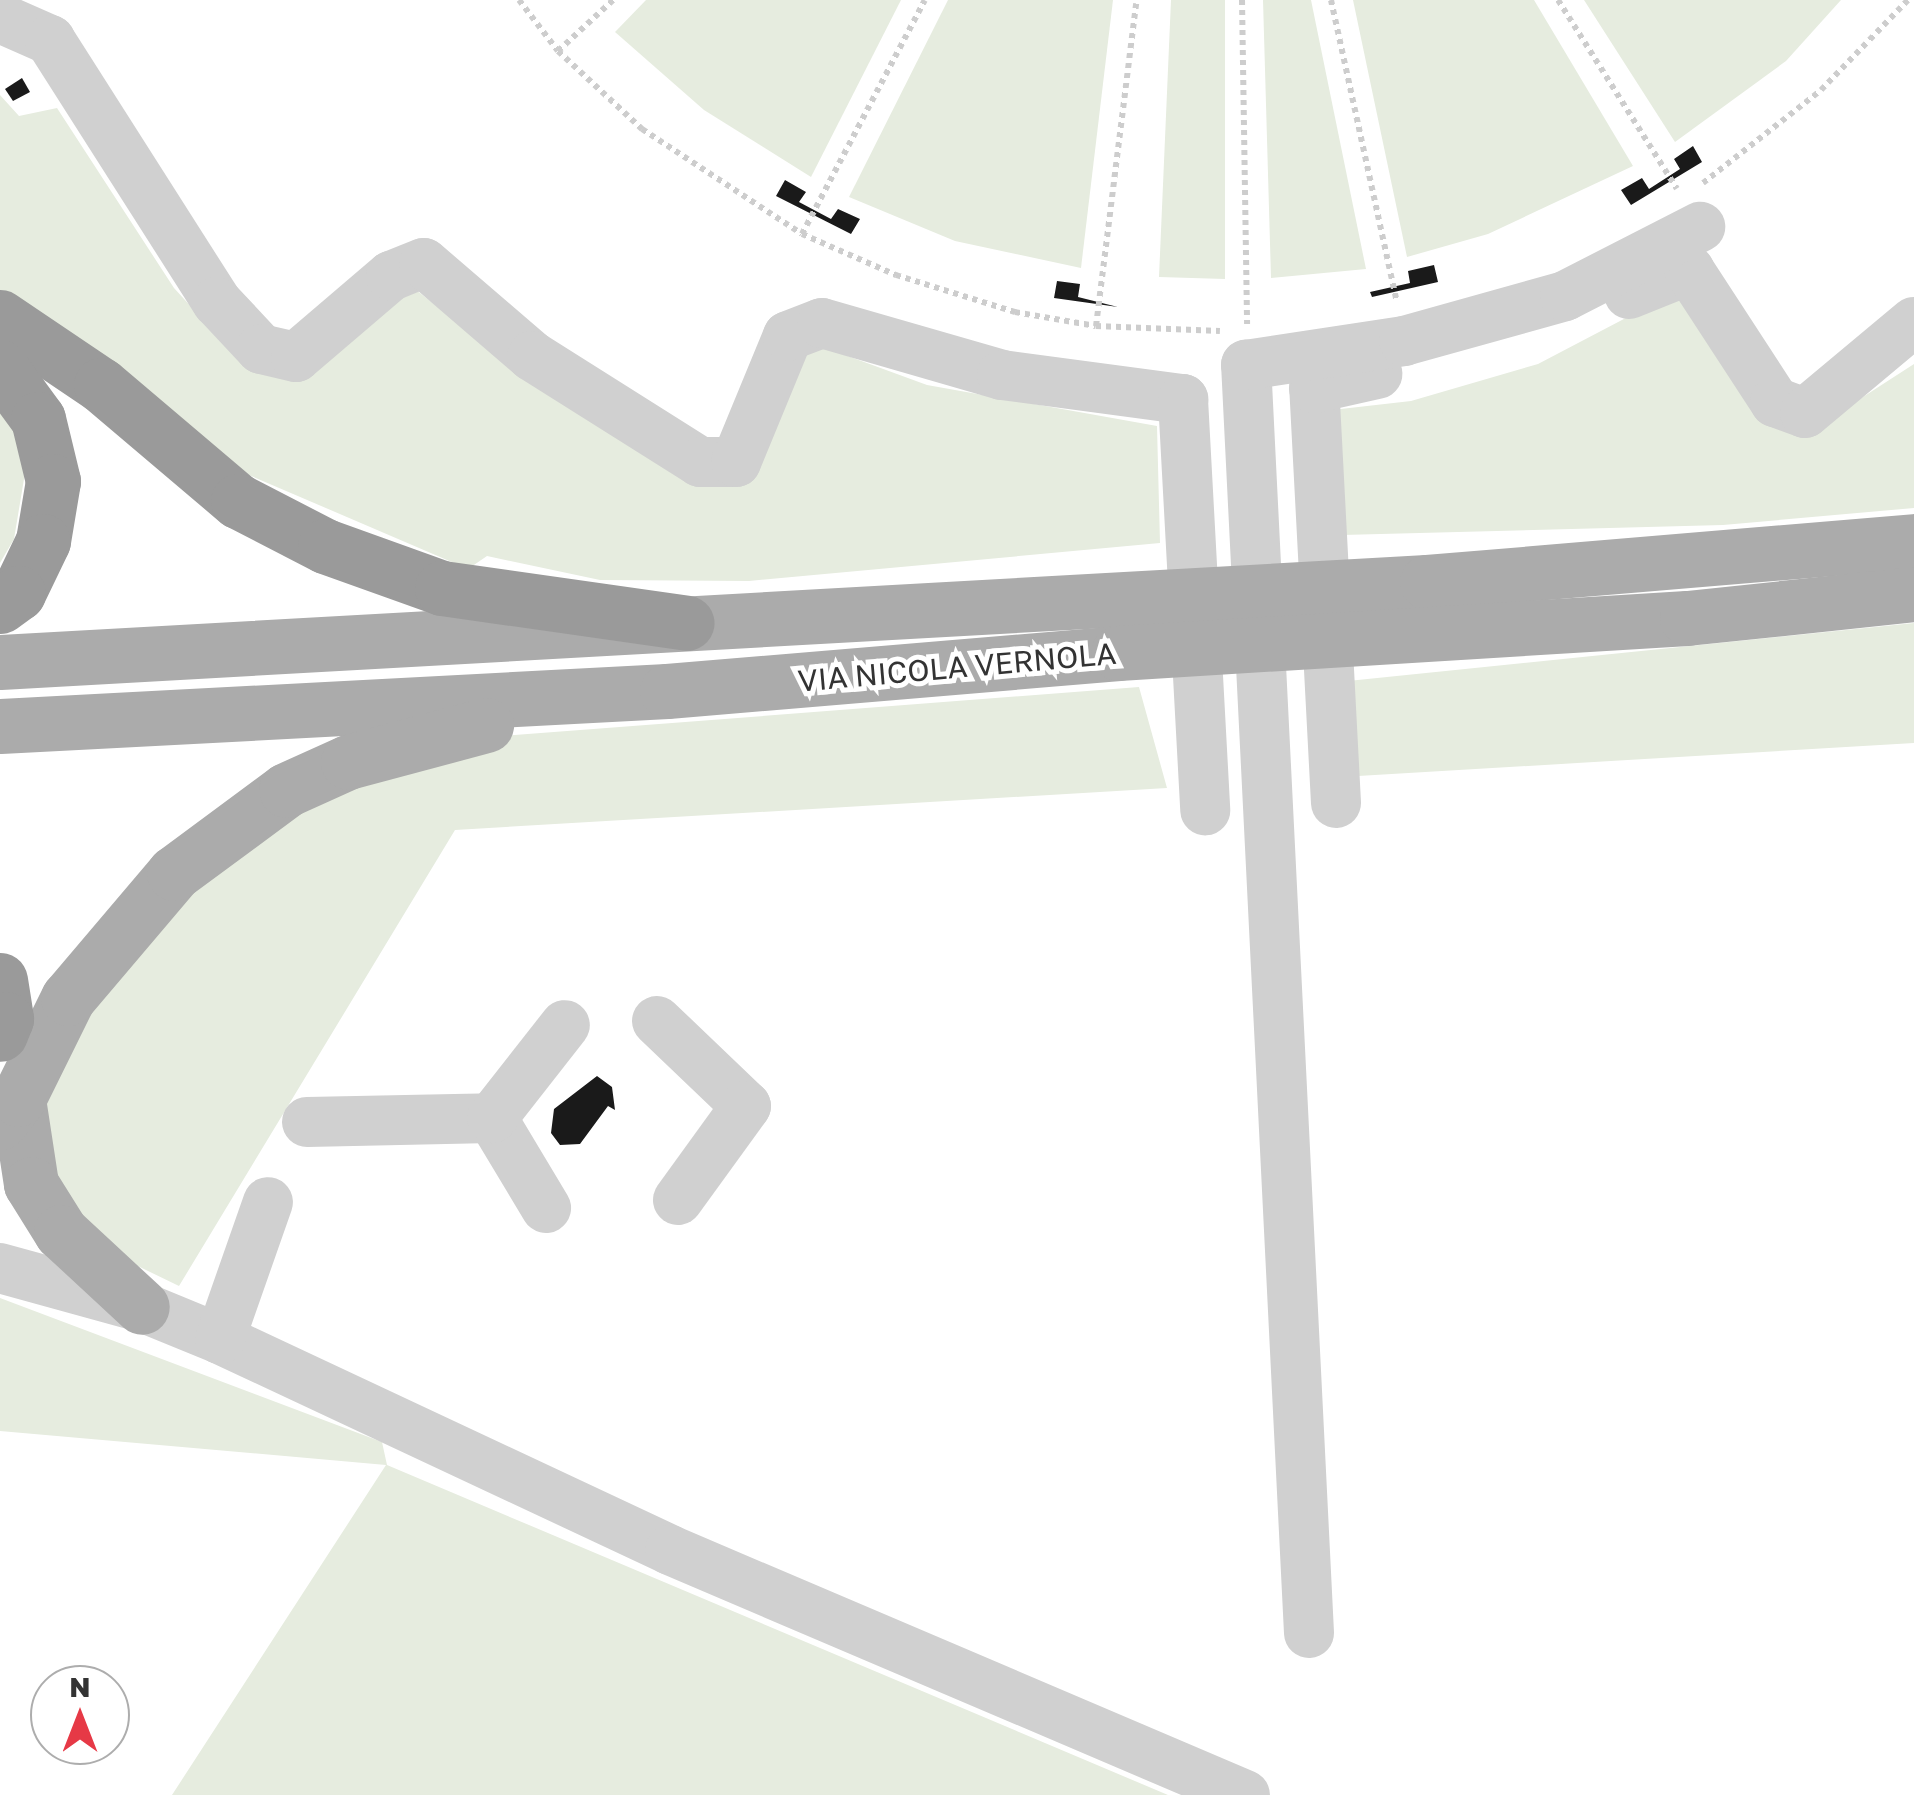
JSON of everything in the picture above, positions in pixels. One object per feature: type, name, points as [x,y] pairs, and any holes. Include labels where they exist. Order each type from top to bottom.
[{"type":"highway","points":[[0,317],[101,385],[238,500],[325,546],[442,588],[687,623]]},
{"type":"highway","points":[[0,367],[38,419],[52,482],[43,541],[18,593],[0,606]]},
{"type":"highway","points":[[0,980],[6,1019],[0,1034]]},
{"type":"main road","name":"VIA NICOLA VERNOLA","points":[[0,662],[1427,582],[1914,540]]},
{"type":"main road","name":"VIA NICOLA VERNOLA","points":[[0,726],[667,690],[1118,654],[1429,636],[1914,594]]},
{"type":"main road","points":[[142,1307],[61,1232],[31,1184],[9,1111],[68,998],[118,934],[174,873],[286,790],[348,762],[455,731],[667,690]]},
{"type":"street","points":[[0,18],[50,40],[216,302],[261,349],[296,357],[391,276],[424,262],[532,356],[700,462],[736,462],[788,336],[822,323],[1002,375],[1183,399],[1204,810]]},
{"type":"street","points":[[1309,1633],[1246,365],[1404,341],[1565,296],[1700,227]]},
{"type":"street","points":[[1336,802],[1314,388],[1507,344],[1689,270],[1775,402],[1805,413],[1914,322]]},
{"type":"street","points":[[656,1021],[746,1106],[678,1200]]},
{"type":"street","points":[[492,1118],[565,1024]]},
{"type":"street","points":[[307,1122],[492,1118]]},
{"type":"street","points":[[492,1118],[546,1208]]},
{"type":"street","points":[[220,1339],[268,1202]]},
{"type":"street","points":[[0,1268],[142,1307],[220,1339],[670,1550],[1245,1795]]},
{"type":"path","points":[[519,0],[558,52],[642,129],[802,234],[896,275],[1015,312],[1096,326],[1267,328]]},
{"type":"path","points":[[558,52],[613,0]]},
{"type":"path","points":[[802,234],[925,0]]},
{"type":"path","points":[[1242,0],[1247,330]]},
{"type":"path","points":[[1331,0],[1399,312]]},
{"type":"path","points":[[1558,0],[1682,198],[1821,90],[1907,0]]},
{"type":"path","points":[[1096,326],[1136,3]]},
{"type":"shaded area","points":[[646,0],[901,0],[811,177],[704,110],[615,32]]},
{"type":"shaded area","points":[[948,0],[1113,0],[1081,268],[955,241],[849,197]]},
{"type":"shaded area","points":[[1171,0],[1225,0],[1225,279],[1159,277]]},
{"type":"shaded area","points":[[1263,0],[1311,0],[1366,269],[1271,278]]},
{"type":"shaded area","points":[[1353,0],[1534,0],[1633,166],[1488,234],[1407,257]]},
{"type":"shaded area","points":[[1584,0],[1841,0],[1786,61],[1675,142]]},
{"type":"shaded area","points":[[0,95],[19,116],[57,108],[174,288],[227,346],[257,368],[411,286],[537,385],[684,473],[784,383],[815,344],[927,385],[1157,426],[1160,543],[749,581],[600,580],[487,556],[468,569],[235,469],[0,304]]},
{"type":"shaded area","points":[[1683,288],[1767,423],[1801,437],[1914,364],[1914,508],[1723,525],[1342,535],[1332,410],[1411,401],[1538,364]]},
{"type":"shaded area","points":[[0,386],[29,449],[14,539],[0,563]]},
{"type":"shaded area","points":[[1914,623],[1914,743],[1358,776],[1348,681]]},
{"type":"shaded area","points":[[1139,687],[1167,788],[455,830],[179,1286],[115,1255],[68,1212],[41,1124],[48,1083],[128,938],[324,788],[490,737]]},
{"type":"shaded area","points":[[0,1298],[382,1442],[387,1465],[1168,1795],[172,1795],[386,1465],[0,1431]]},
{"type":"building","points":[[22,78],[30,92],[13,101],[5,89]]},
{"type":"building","points":[[1693,146],[1702,162],[1631,205],[1621,190],[1642,178],[1649,189],[1680,169],[1674,159]]},
{"type":"building","points":[[785,180],[806,192],[799,202],[831,219],[838,209],[860,219],[851,234],[776,196]]},
{"type":"building","points":[[1434,265],[1438,282],[1372,297],[1370,292],[1410,283],[1408,271]]},
{"type":"building","points":[[1057,281],[1080,284],[1078,297],[1118,307],[1054,298]]},
{"type":"building","points":[[597,1076],[612,1087],[615,1110],[608,1106],[580,1144],[560,1145],[551,1133],[554,1109]]}]
